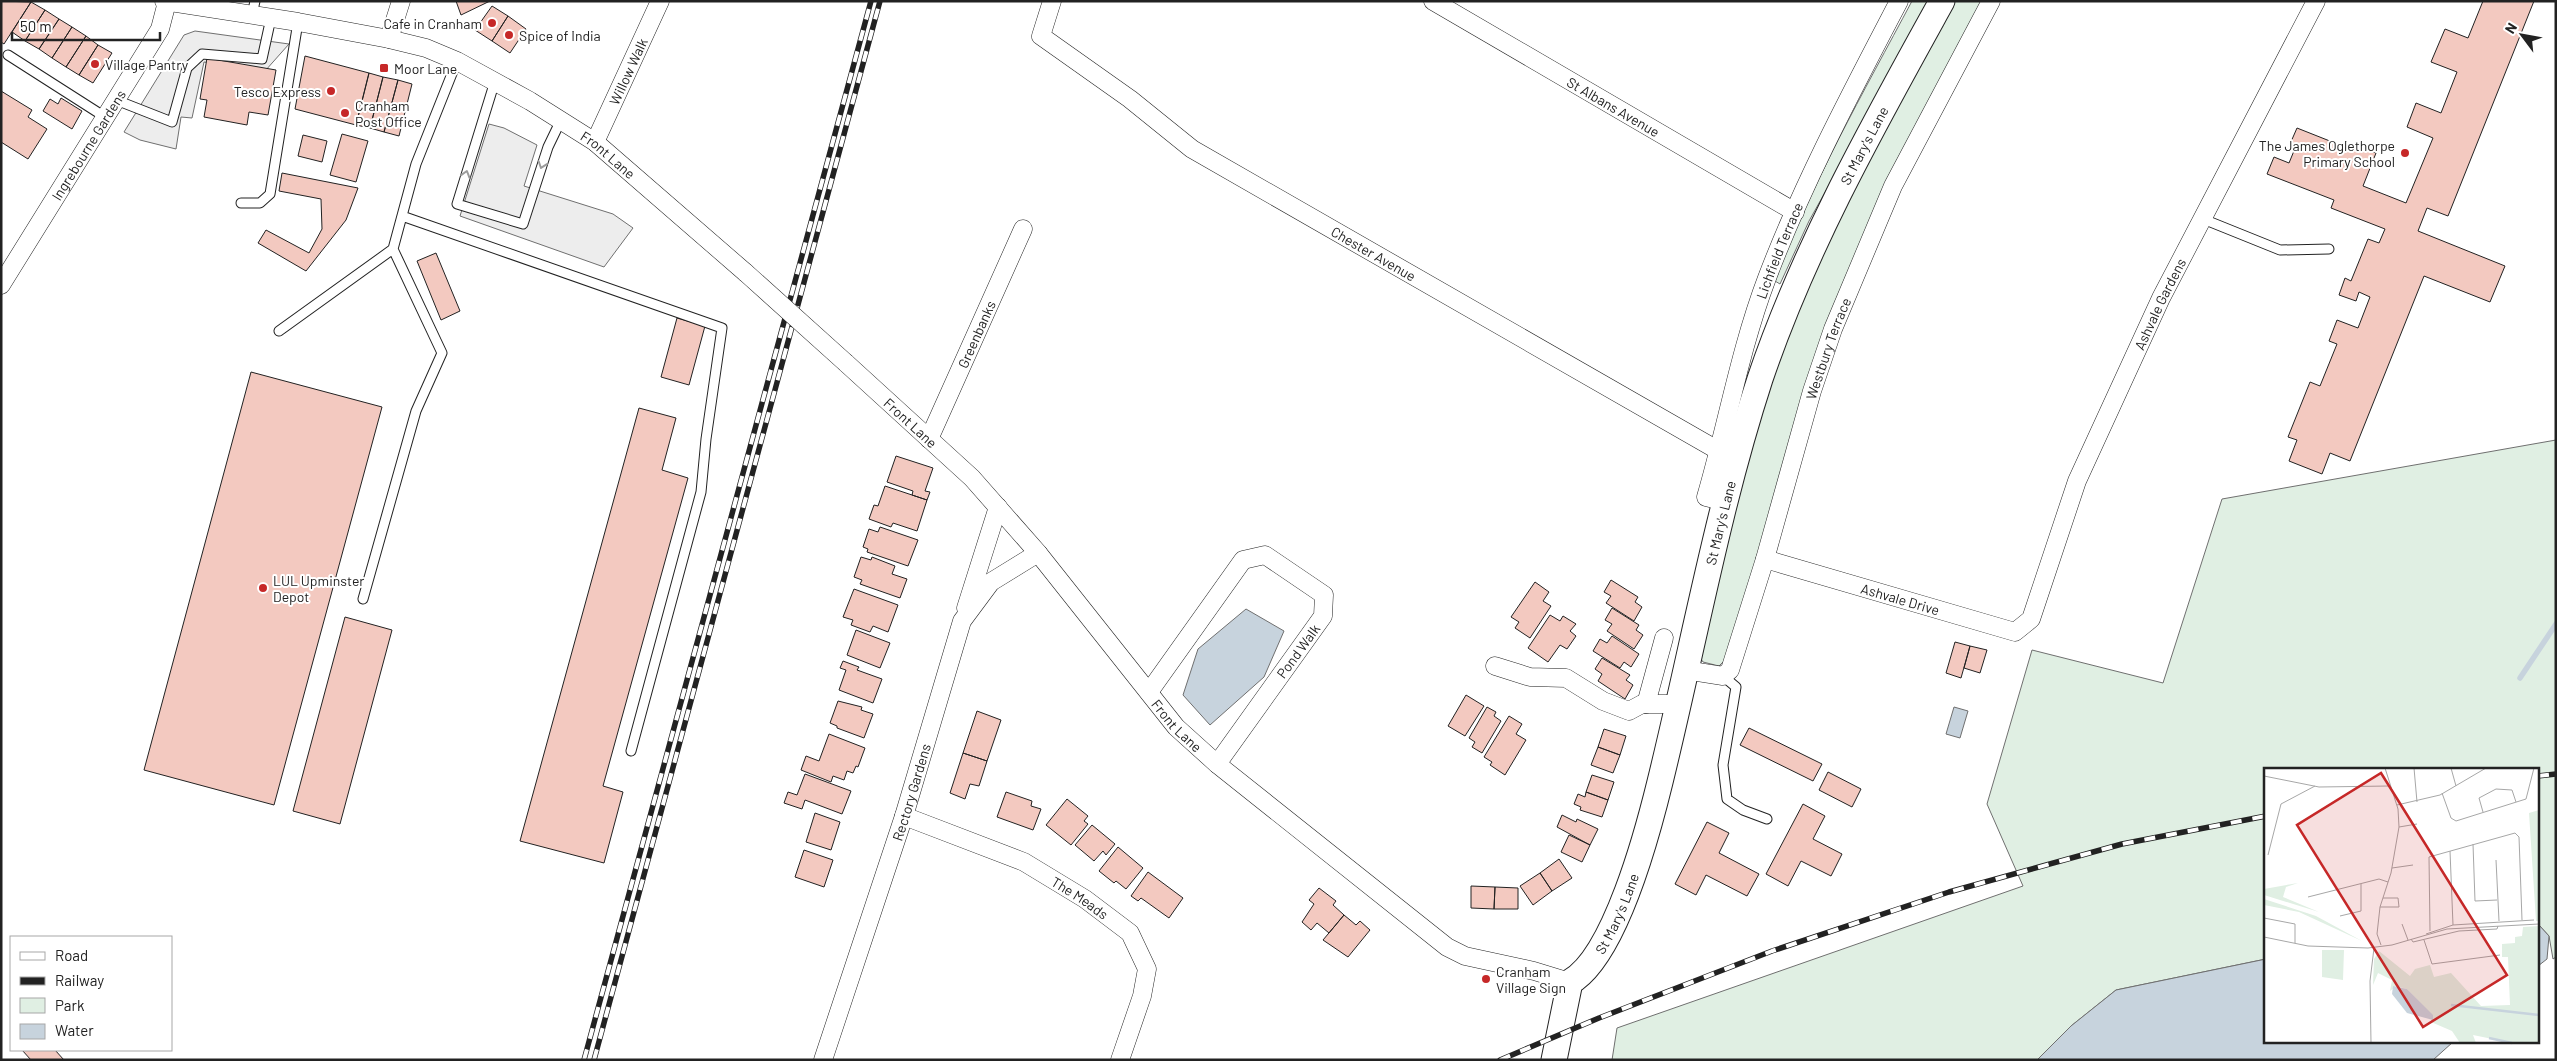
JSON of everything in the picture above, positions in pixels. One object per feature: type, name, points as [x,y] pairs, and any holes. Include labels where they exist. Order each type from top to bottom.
[{"type":"main road","name":"St Mary's Lane","points":[[1570,982],[1582,975],[1594,959],[1609,931],[1632,878],[1651,819],[1726,502],[1760,380],[1797,282],[1858,152],[1942,1]]},
{"type":"main road","points":[[1554,1060],[1570,982]]},
{"type":"street","points":[[389,39],[401,1]]},
{"type":"street","name":"Willow Walk","points":[[595,142],[660,1]]},
{"type":"street","name":"Chester Avenue","points":[[1052,1],[1041,36],[1130,99],[1192,149],[1719,451]]},
{"type":"street","name":"St Albans Avenue","points":[[1432,1],[1795,212]]},
{"type":"street","name":"Lichfield Terrace","points":[[1726,502],[1706,497],[1750,329],[1767,278],[1795,212],[1900,1]]},
{"type":"street","name":"Westbury Terrace","points":[[1724,676],[1733,662],[1765,559],[1812,391],[1834,329],[1893,186],[1991,1]]},
{"type":"street","name":"Ashvale Gardens","points":[[2031,619],[2077,481],[2161,298],[2316,1]]},
{"type":"street","name":"Front Lane","points":[[165,2],[253,8],[271,18],[389,39],[426,48],[457,61],[495,81],[595,142],[846,362],[972,478],[1038,553],[1176,727],[1217,764],[1447,947],[1465,956],[1534,971],[1570,982]]},
{"type":"street","name":"Ingrebourne Gardens","points":[[1,284],[160,28],[165,2]]},
{"type":"street","name":"Greenbanks","points":[[929,439],[1023,229]]},
{"type":"street","points":[[962,621],[998,507]]},
{"type":"street","name":"Rectory Gardens","points":[[823,1060],[904,816],[962,621],[991,582],[1038,553]]},
{"type":"street","name":"Pond Walk","points":[[1149,692],[1243,560],[1265,555],[1324,595],[1323,616],[1217,764]]},
{"type":"street","name":"Ashvale Drive","points":[[1765,559],[2015,632],[2031,619]]},
{"type":"street","points":[[1646,704],[1664,638]]},
{"type":"street","points":[[1495,666],[1530,676],[1566,678],[1604,701],[1629,711],[1646,704],[1679,704]]},
{"type":"street","points":[[1685,670],[1724,676]]},
{"type":"street","name":"The Meads","points":[[904,816],[1024,862],[1085,899],[1130,933],[1147,968],[1142,996],[1120,1060]]},
{"type":"lane","points":[[116,100],[172,122],[188,68],[202,54],[262,59],[271,18]]},
{"type":"lane","points":[[240,203],[260,203],[270,194],[298,22]]},
{"type":"lane","points":[[8,55],[105,117]]},
{"type":"lane","points":[[279,331],[393,249],[416,164],[457,61]]},
{"type":"lane","points":[[495,81],[457,204],[523,224],[548,147],[560,120]]},
{"type":"lane","points":[[402,216],[722,328],[706,438],[701,492],[631,751]]},
{"type":"lane","points":[[2203,218],[2280,250],[2329,249]]},
{"type":"lane","points":[[363,599],[416,411],[442,353],[393,249]]},
{"type":"lane","points":[[1724,676],[1736,687],[1723,765],[1727,799],[1743,810],[1767,819]]},
{"type":"green space","points":[[1912,1],[1932,1],[1809,221],[1780,284],[1775,281],[1821,174]]},
{"type":"green space","points":[[1955,1],[1982,1],[1885,188],[1730,655],[1719,666],[1703,662],[1695,650],[1761,408],[1811,269],[1868,151]]},
{"type":"green space","points":[[2556,440],[2556,957],[2553,959],[2549,936],[2540,926],[2540,768],[2264,768],[2264,959],[2116,990],[2071,1026],[2037,1060],[1612,1060],[1617,1028],[2023,886],[1987,804],[2032,650],[2163,683],[2222,499]]},
{"type":"shaded area","points":[[195,31],[289,44],[265,71],[204,62],[192,118],[181,117],[176,149],[140,140],[124,132],[184,35]]},
{"type":"shaded area","points":[[489,124],[504,128],[537,145],[524,186],[613,214],[633,228],[604,267],[460,216]]},
{"type":"water","points":[[1246,609],[1284,631],[1264,677],[1210,725],[1183,695],[1198,649]]},
{"type":"water","points":[[1954,707],[1968,711],[1960,738],[1946,734]]},
{"type":"water","points":[[2540,926],[2549,936],[2547,959],[2540,964]]},
{"type":"water","points":[[2264,959],[2264,1044],[2451,1044],[2433,1060],[2037,1060],[2071,1026],[2116,990]]},
{"type":"building","points":[[1,1],[31,2],[4,44],[1,42]]},
{"type":"building","points":[[456,1],[490,1],[461,15]]},
{"type":"building","points":[[2483,1],[2534,1],[2448,216],[2427,208],[2418,231],[2505,266],[2490,302],[2424,276],[2350,461],[2330,453],[2322,474],[2289,461],[2297,440],[2288,437],[2310,382],[2320,386],[2337,344],[2329,341],[2337,320],[2358,328],[2370,297],[2359,292],[2356,301],[2339,295],[2345,278],[2351,281],[2368,239],[2379,243],[2385,229],[2331,208],[2334,200],[2267,174],[2274,157],[2289,163],[2296,146],[2290,144],[2297,128],[2350,149],[2353,144],[2376,153],[2363,186],[2406,203],[2433,138],[2407,127],[2416,103],[2441,113],[2457,72],[2431,62],[2445,29],[2468,38]]},
{"type":"building","points":[[31,2],[45,10],[25,41],[12,32]]},
{"type":"building","name":"Cafe in Cranham","points":[[492,6],[508,16],[492,41],[475,30]]},
{"type":"building","points":[[45,10],[59,19],[39,49],[25,41]]},
{"type":"building","name":"Spice of India","points":[[508,16],[526,29],[510,53],[492,41]]},
{"type":"building","points":[[59,19],[72,27],[52,58],[39,49]]},
{"type":"building","points":[[72,27],[86,36],[66,67],[52,58]]},
{"type":"building","points":[[86,36],[98,45],[79,75],[66,67]]},
{"type":"building","name":"Village Pantry","points":[[98,45],[112,53],[93,83],[79,75]]},
{"type":"building","name":"Tesco Express","points":[[305,56],[369,73],[356,125],[295,109]]},
{"type":"building","points":[[207,58],[276,70],[268,115],[249,112],[247,125],[204,117],[207,100],[200,99]]},
{"type":"building","points":[[369,73],[383,77],[370,128],[356,125]]},
{"type":"building","points":[[383,77],[398,80],[384,132],[370,128]]},
{"type":"building","points":[[398,80],[412,84],[399,136],[384,132]]},
{"type":"building","points":[[1,91],[32,110],[28,117],[47,129],[28,159],[1,142]]},
{"type":"building","points":[[61,98],[82,111],[72,129],[43,111],[50,99],[58,104]]},
{"type":"building","points":[[342,134],[368,141],[356,182],[330,175]]},
{"type":"building","points":[[303,135],[327,141],[322,162],[298,156]]},
{"type":"building","points":[[282,173],[358,188],[346,220],[306,271],[258,243],[266,230],[309,253],[322,229],[321,199],[279,191]]},
{"type":"building","points":[[436,253],[460,311],[441,320],[417,261]]},
{"type":"building","points":[[677,318],[705,326],[689,385],[661,377]]},
{"type":"building","name":"LUL Upminster Depot","points":[[251,372],[382,407],[274,805],[144,770]]},
{"type":"building","points":[[639,408],[676,418],[662,470],[688,478],[603,786],[623,792],[604,863],[520,841]]},
{"type":"building","points":[[896,456],[933,468],[925,491],[930,492],[927,500],[912,495],[913,491],[887,482]]},
{"type":"building","points":[[885,486],[927,500],[917,531],[893,523],[891,527],[869,519],[874,505],[878,506]]},
{"type":"building","points":[[880,527],[918,540],[908,566],[867,552],[868,549],[863,547],[869,529],[878,532]]},
{"type":"building","points":[[861,557],[871,560],[872,557],[895,566],[892,574],[907,579],[900,598],[860,584],[862,580],[854,577]]},
{"type":"building","points":[[1611,580],[1638,597],[1635,602],[1642,607],[1634,621],[1606,603],[1611,596],[1604,592]]},
{"type":"building","points":[[1535,582],[1549,592],[1543,601],[1551,606],[1530,638],[1515,628],[1519,622],[1511,617]]},
{"type":"building","points":[[854,589],[898,605],[888,632],[873,626],[870,632],[851,625],[853,620],[843,617]]},
{"type":"building","points":[[1612,608],[1639,625],[1636,630],[1643,635],[1634,649],[1607,631],[1612,624],[1605,620]]},
{"type":"building","points":[[1550,615],[1560,621],[1563,616],[1576,624],[1570,631],[1576,636],[1567,649],[1560,645],[1548,662],[1528,648]]},
{"type":"building","points":[[345,617],[392,630],[340,824],[293,811]]},
{"type":"building","points":[[856,630],[890,643],[880,668],[847,655]]},
{"type":"building","points":[[1612,636],[1639,654],[1631,667],[1624,662],[1620,668],[1593,651],[1600,639],[1607,643]]},
{"type":"building","points":[[1955,642],[1970,646],[1961,678],[1946,673]]},
{"type":"building","points":[[1970,646],[1987,650],[1980,673],[1964,668]]},
{"type":"building","points":[[1602,658],[1630,675],[1626,680],[1633,685],[1625,699],[1598,681],[1602,674],[1595,669]]},
{"type":"building","points":[[843,661],[859,667],[857,670],[882,679],[873,703],[839,690],[846,670],[840,668]]},
{"type":"building","points":[[1466,695],[1484,706],[1465,736],[1448,726]]},
{"type":"building","points":[[838,701],[862,707],[861,710],[873,714],[864,738],[837,728],[837,726],[830,723]]},
{"type":"building","points":[[1487,707],[1496,712],[1494,716],[1501,721],[1482,753],[1472,747],[1475,742],[1469,738]]},
{"type":"building","points":[[977,711],[1001,720],[987,761],[963,753]]},
{"type":"building","points":[[1509,716],[1522,724],[1516,734],[1526,740],[1505,775],[1490,765],[1492,762],[1484,757]]},
{"type":"building","points":[[1749,728],[1822,764],[1813,781],[1740,745]]},
{"type":"building","points":[[1604,729],[1626,736],[1620,755],[1598,747]]},
{"type":"building","points":[[829,734],[865,748],[858,767],[856,766],[853,773],[847,771],[844,780],[833,776],[831,782],[801,770],[806,756],[819,761]]},
{"type":"building","points":[[1598,747],[1620,755],[1613,773],[1591,765]]},
{"type":"building","points":[[963,753],[987,761],[979,786],[970,784],[965,799],[950,793]]},
{"type":"building","points":[[1828,772],[1861,789],[1852,807],[1819,790]]},
{"type":"building","points":[[805,774],[851,791],[842,814],[805,800],[802,809],[784,803],[788,792],[797,795]]},
{"type":"building","points":[[1592,775],[1614,782],[1608,800],[1586,792]]},
{"type":"building","points":[[1006,792],[1032,801],[1031,806],[1041,809],[1033,830],[997,817]]},
{"type":"building","points":[[1586,792],[1608,800],[1602,817],[1580,810],[1581,807],[1574,804],[1578,794],[1585,797]]},
{"type":"building","points":[[1067,799],[1088,816],[1084,821],[1088,824],[1071,845],[1046,825]]},
{"type":"building","points":[[1803,804],[1825,816],[1813,839],[1842,854],[1831,876],[1801,861],[1788,886],[1766,874]]},
{"type":"building","points":[[815,813],[840,822],[831,850],[806,842]]},
{"type":"building","points":[[1562,815],[1576,822],[1577,819],[1598,829],[1590,845],[1557,827]]},
{"type":"building","points":[[1707,822],[1729,833],[1719,853],[1759,874],[1747,896],[1706,875],[1696,895],[1675,884]]},
{"type":"building","points":[[1092,825],[1115,844],[1106,855],[1103,851],[1094,861],[1075,845]]},
{"type":"building","points":[[1569,835],[1590,845],[1582,862],[1561,852]]},
{"type":"building","points":[[1118,847],[1143,868],[1126,889],[1116,881],[1114,883],[1099,871]]},
{"type":"building","points":[[804,850],[833,860],[824,887],[795,877]]},
{"type":"building","points":[[1559,859],[1572,878],[1552,891],[1540,873]]},
{"type":"building","points":[[1148,872],[1183,898],[1169,918],[1141,898],[1138,901],[1131,896]]},
{"type":"building","points":[[1540,873],[1552,891],[1533,905],[1520,886]]},
{"type":"building","points":[[1471,886],[1495,887],[1494,909],[1471,908]]},
{"type":"building","points":[[1495,887],[1518,888],[1518,909],[1494,909]]},
{"type":"building","points":[[1319,888],[1336,901],[1333,905],[1344,915],[1329,933],[1317,923],[1311,930],[1302,922],[1314,904],[1309,900]]},
{"type":"building","points":[[1344,915],[1356,925],[1360,921],[1370,930],[1348,957],[1323,940]]},
{"type":"building","points":[[23,1051],[56,1051],[64,1060],[31,1060]]},
{"type":"waterway","points":[[2520,678],[2556,624]]},
{"type":"railway","points":[[584,1060],[871,1]]},
{"type":"railway","points":[[594,1060],[880,1]]},
{"type":"railway","points":[[2540,776],[2556,774]]},
{"type":"railway","points":[[1500,1060],[1599,1018],[1772,951],[1949,892],[2122,844],[2264,816]]},
{"type":"place","name":"Cafe in Cranham","points":[[492,23]]},
{"type":"place","name":"Spice of India","points":[[509,35]]},
{"type":"place","name":"Village Pantry","points":[[95,64]]},
{"type":"place","name":"Moor Lane","points":[[384,68]]},
{"type":"place","name":"Tesco Express","points":[[331,91]]},
{"type":"place","name":"Cranham Post Office","points":[[345,113]]},
{"type":"place","name":"The James Oglethorpe Primary School","points":[[2405,153]]},
{"type":"place","name":"LUL Upminster Depot","points":[[263,588]]},
{"type":"place","name":"Cranham Village Sign","points":[[1486,979]]}]
